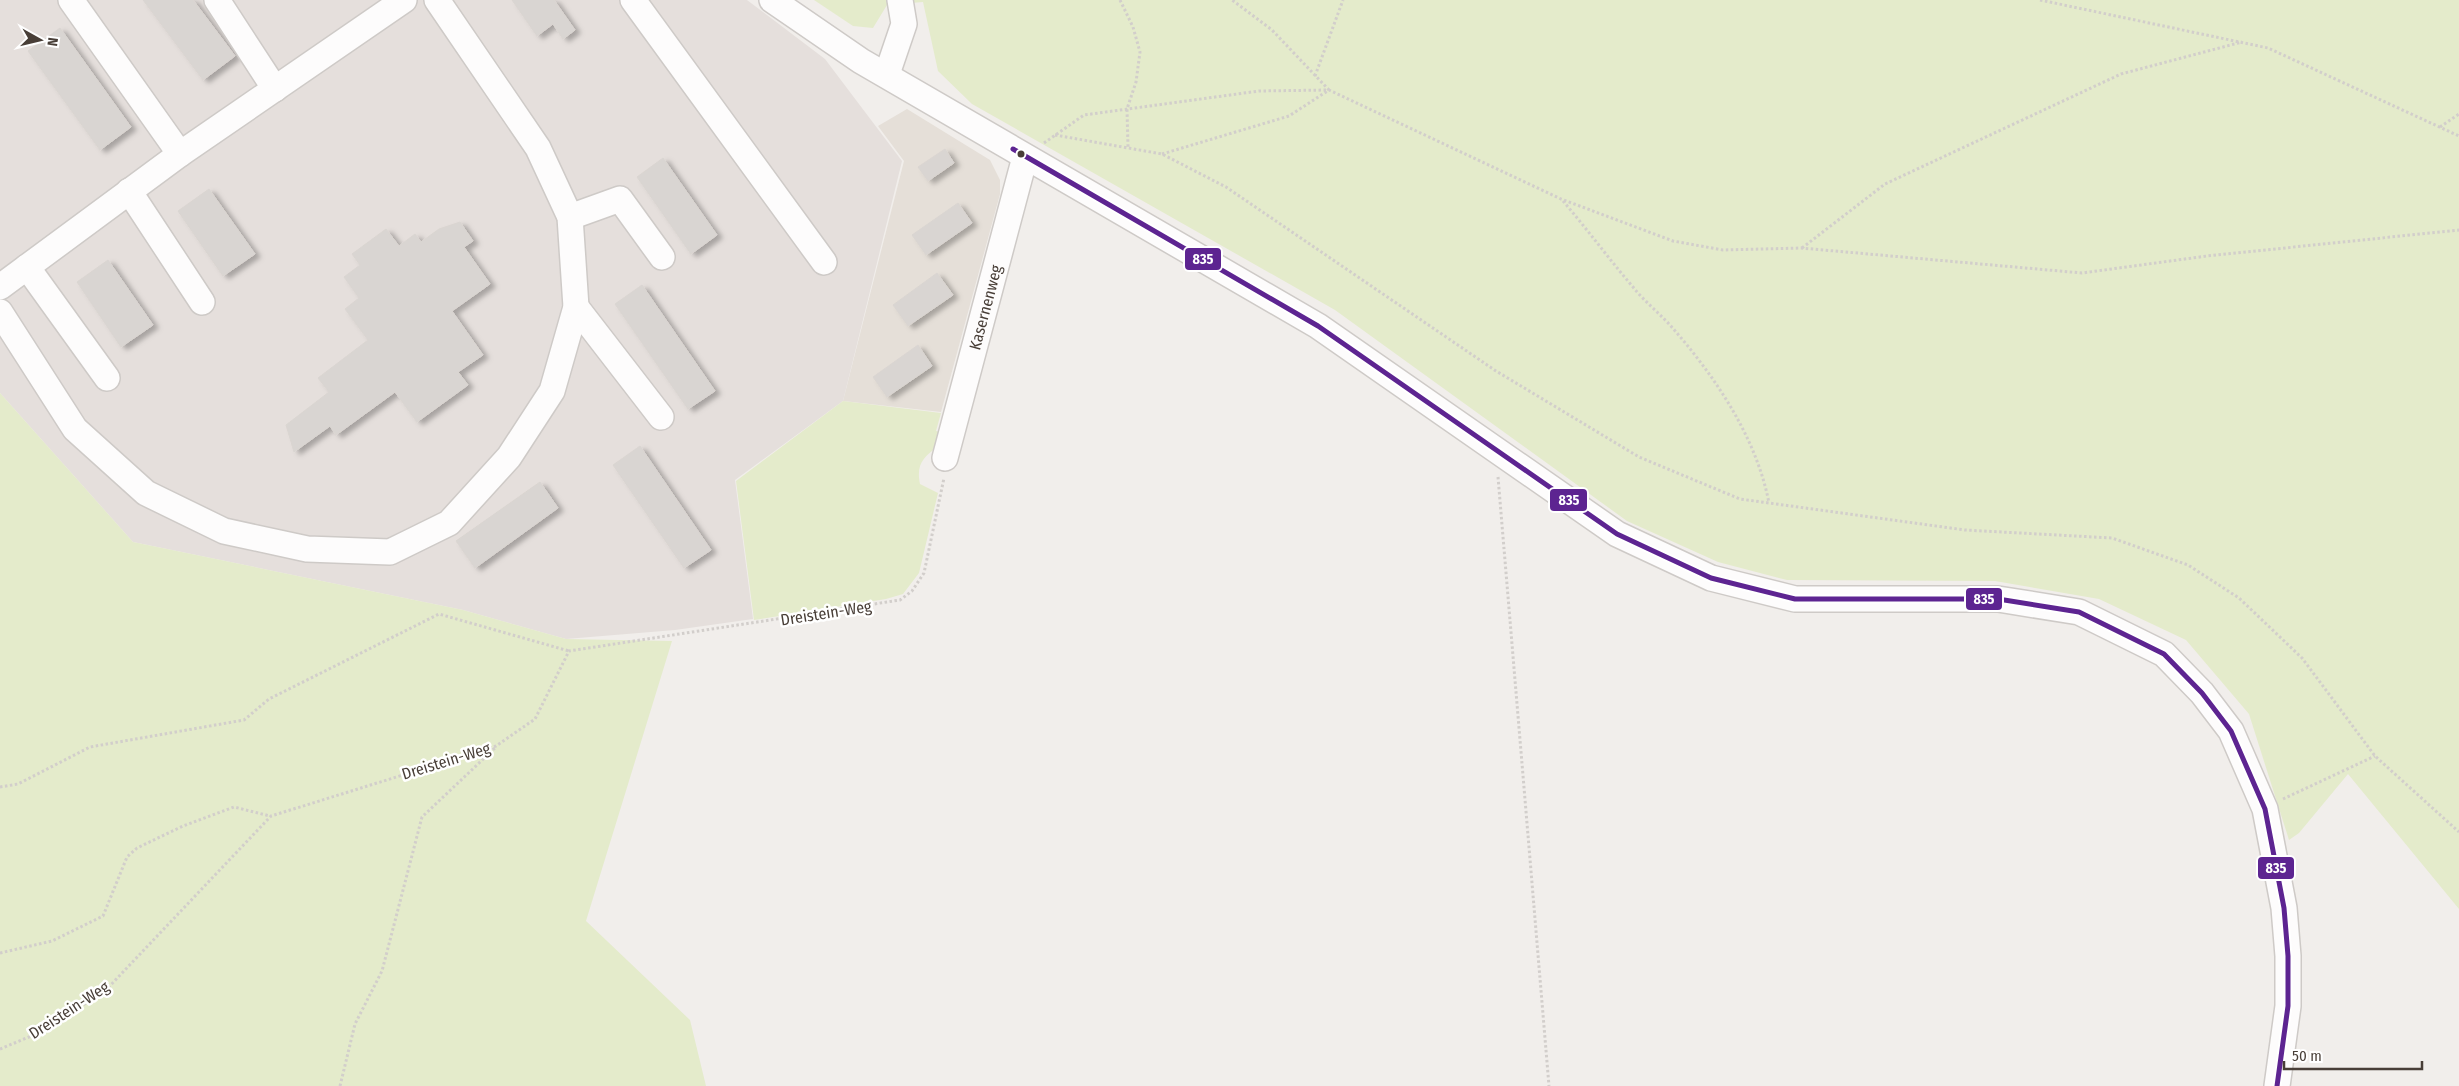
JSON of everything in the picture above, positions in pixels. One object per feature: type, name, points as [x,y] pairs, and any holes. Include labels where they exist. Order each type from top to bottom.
[{"type":"street","points":[[71,0],[180,154]]},
{"type":"street","points":[[217,0],[275,89]]},
{"type":"street","points":[[0,287],[180,154],[275,89],[376,8],[404,0]]},
{"type":"street","points":[[0,312],[75,429],[146,493],[224,531],[307,550],[390,552],[449,523],[509,457],[552,390],[576,307],[570,217],[538,148],[437,0]]},
{"type":"street","points":[[633,0],[824,262]]},
{"type":"street","points":[[772,0],[861,61],[1318,326],[1617,534],[1711,578],[1796,599],[1998,599],[2079,612],[2164,654],[2202,693],[2231,731],[2265,809],[2284,908],[2288,956],[2288,1006],[2277,1086]]},
{"type":"street","points":[[886,74],[904,24],[900,0]]},
{"type":"street","name":"Kasernenweg","points":[[945,458],[1019,153]]},
{"type":"street","points":[[130,191],[202,302]]},
{"type":"street","points":[[570,217],[620,199],[662,257]]},
{"type":"street","points":[[27,267],[107,378]]},
{"type":"street","points":[[576,307],[661,417]]},
{"type":"path","points":[[1120,0],[1133,27],[1140,52],[1136,82],[1128,109],[1128,147]]},
{"type":"path","points":[[1232,0],[1272,30],[1329,90],[1562,199],[1673,241],[1723,250],[1801,248],[2082,273],[2206,256],[2459,230]]},
{"type":"path","points":[[1315,76],[1343,0]]},
{"type":"path","points":[[2040,0],[2268,48],[2459,136]]},
{"type":"path","points":[[1801,248],[1885,184],[2121,74],[2242,42]]},
{"type":"path","points":[[1329,90],[1259,91],[1084,114],[1055,135],[1162,154],[1226,187],[1496,371],[1639,457],[1740,499],[1965,530],[2112,538],[2188,565],[2240,598],[2302,658],[2375,756],[2459,832]]},
{"type":"path","points":[[1162,154],[1289,116],[1329,90]]},
{"type":"path","points":[[2440,127],[2459,114]]},
{"type":"path","points":[[1562,199],[1634,288],[1669,324],[1714,379],[1744,433],[1765,482],[1769,503]]},
{"type":"path","name":"Dreistein-Weg","points":[[0,1049],[41,1032],[105,991],[271,816],[496,746],[535,719],[569,651],[900,600],[912,591],[924,574],[944,487],[945,458]]},
{"type":"path","points":[[1507,459],[1497,478],[1549,1086]]},
{"type":"path","points":[[0,787],[18,784],[90,747],[244,720],[268,699],[439,614],[569,651]]},
{"type":"path","points":[[340,1086],[355,1024],[382,970],[422,818],[496,746]]},
{"type":"path","points":[[2265,809],[2375,756]]},
{"type":"path","points":[[0,953],[52,940],[103,916],[127,857],[137,848],[183,826],[234,807],[271,816]]},
{"type":"shaded area","points":[[0,0],[747,0],[825,59],[902,161],[843,401],[735,480],[753,619],[675,630],[566,639],[463,610],[133,542],[0,393]]},
{"type":"shaded area","points":[[907,109],[990,160],[1000,180],[1000,194],[941,412],[843,401],[904,161],[878,126]]},
{"type":"green space","points":[[814,0],[2459,0],[2459,909],[2348,774],[2299,833],[2289,840],[2249,714],[2186,640],[2099,599],[1995,581],[1787,580],[1718,562],[1627,521],[1335,310],[972,104],[938,71],[923,2],[887,5],[873,28],[853,26]]},
{"type":"green space","points":[[0,393],[133,542],[463,610],[566,639],[672,641],[586,921],[690,1020],[706,1086],[0,1086]]},
{"type":"green space","points":[[843,401],[941,413],[936,431],[940,432],[938,446],[928,454],[922,462],[919,471],[920,484],[938,493],[919,573],[903,594],[886,599],[754,620],[736,481]]},
{"type":"building","points":[[143,0],[193,0],[235,56],[203,80]]},
{"type":"building","points":[[512,0],[554,0],[575,30],[563,39],[553,24],[537,36]]},
{"type":"building","points":[[60,28],[131,127],[100,150],[28,51]]},
{"type":"building","points":[[945,149],[954,163],[928,181],[918,167]]},
{"type":"building","points":[[663,158],[717,235],[691,254],[637,177]]},
{"type":"building","points":[[209,189],[255,254],[223,276],[178,211]]},
{"type":"building","points":[[958,203],[972,223],[926,255],[912,235]]},
{"type":"building","points":[[460,222],[473,241],[464,247],[490,284],[452,311],[483,355],[458,372],[468,385],[417,422],[395,392],[336,435],[330,426],[294,452],[286,425],[329,392],[318,378],[368,340],[345,309],[359,298],[344,277],[360,265],[352,254],[386,229],[399,246],[415,234],[421,242],[439,229]]},
{"type":"building","points":[[108,260],[153,325],[121,347],[77,282]]},
{"type":"building","points":[[937,273],[953,295],[908,326],[893,305]]},
{"type":"building","points":[[642,285],[715,391],[688,409],[615,304]]},
{"type":"building","points":[[918,345],[932,366],[887,397],[873,377]]},
{"type":"building","points":[[640,446],[711,550],[684,568],[613,465]]},
{"type":"building","points":[[540,482],[558,508],[475,568],[456,541]]},
{"type":"transit line","name":"835","points":[[1013,149],[1318,326],[1617,534],[1711,578],[1795,599],[1998,599],[2079,612],[2164,654],[2202,693],[2231,731],[2265,809],[2284,908],[2288,956],[2288,1006],[2277,1086]]}]
